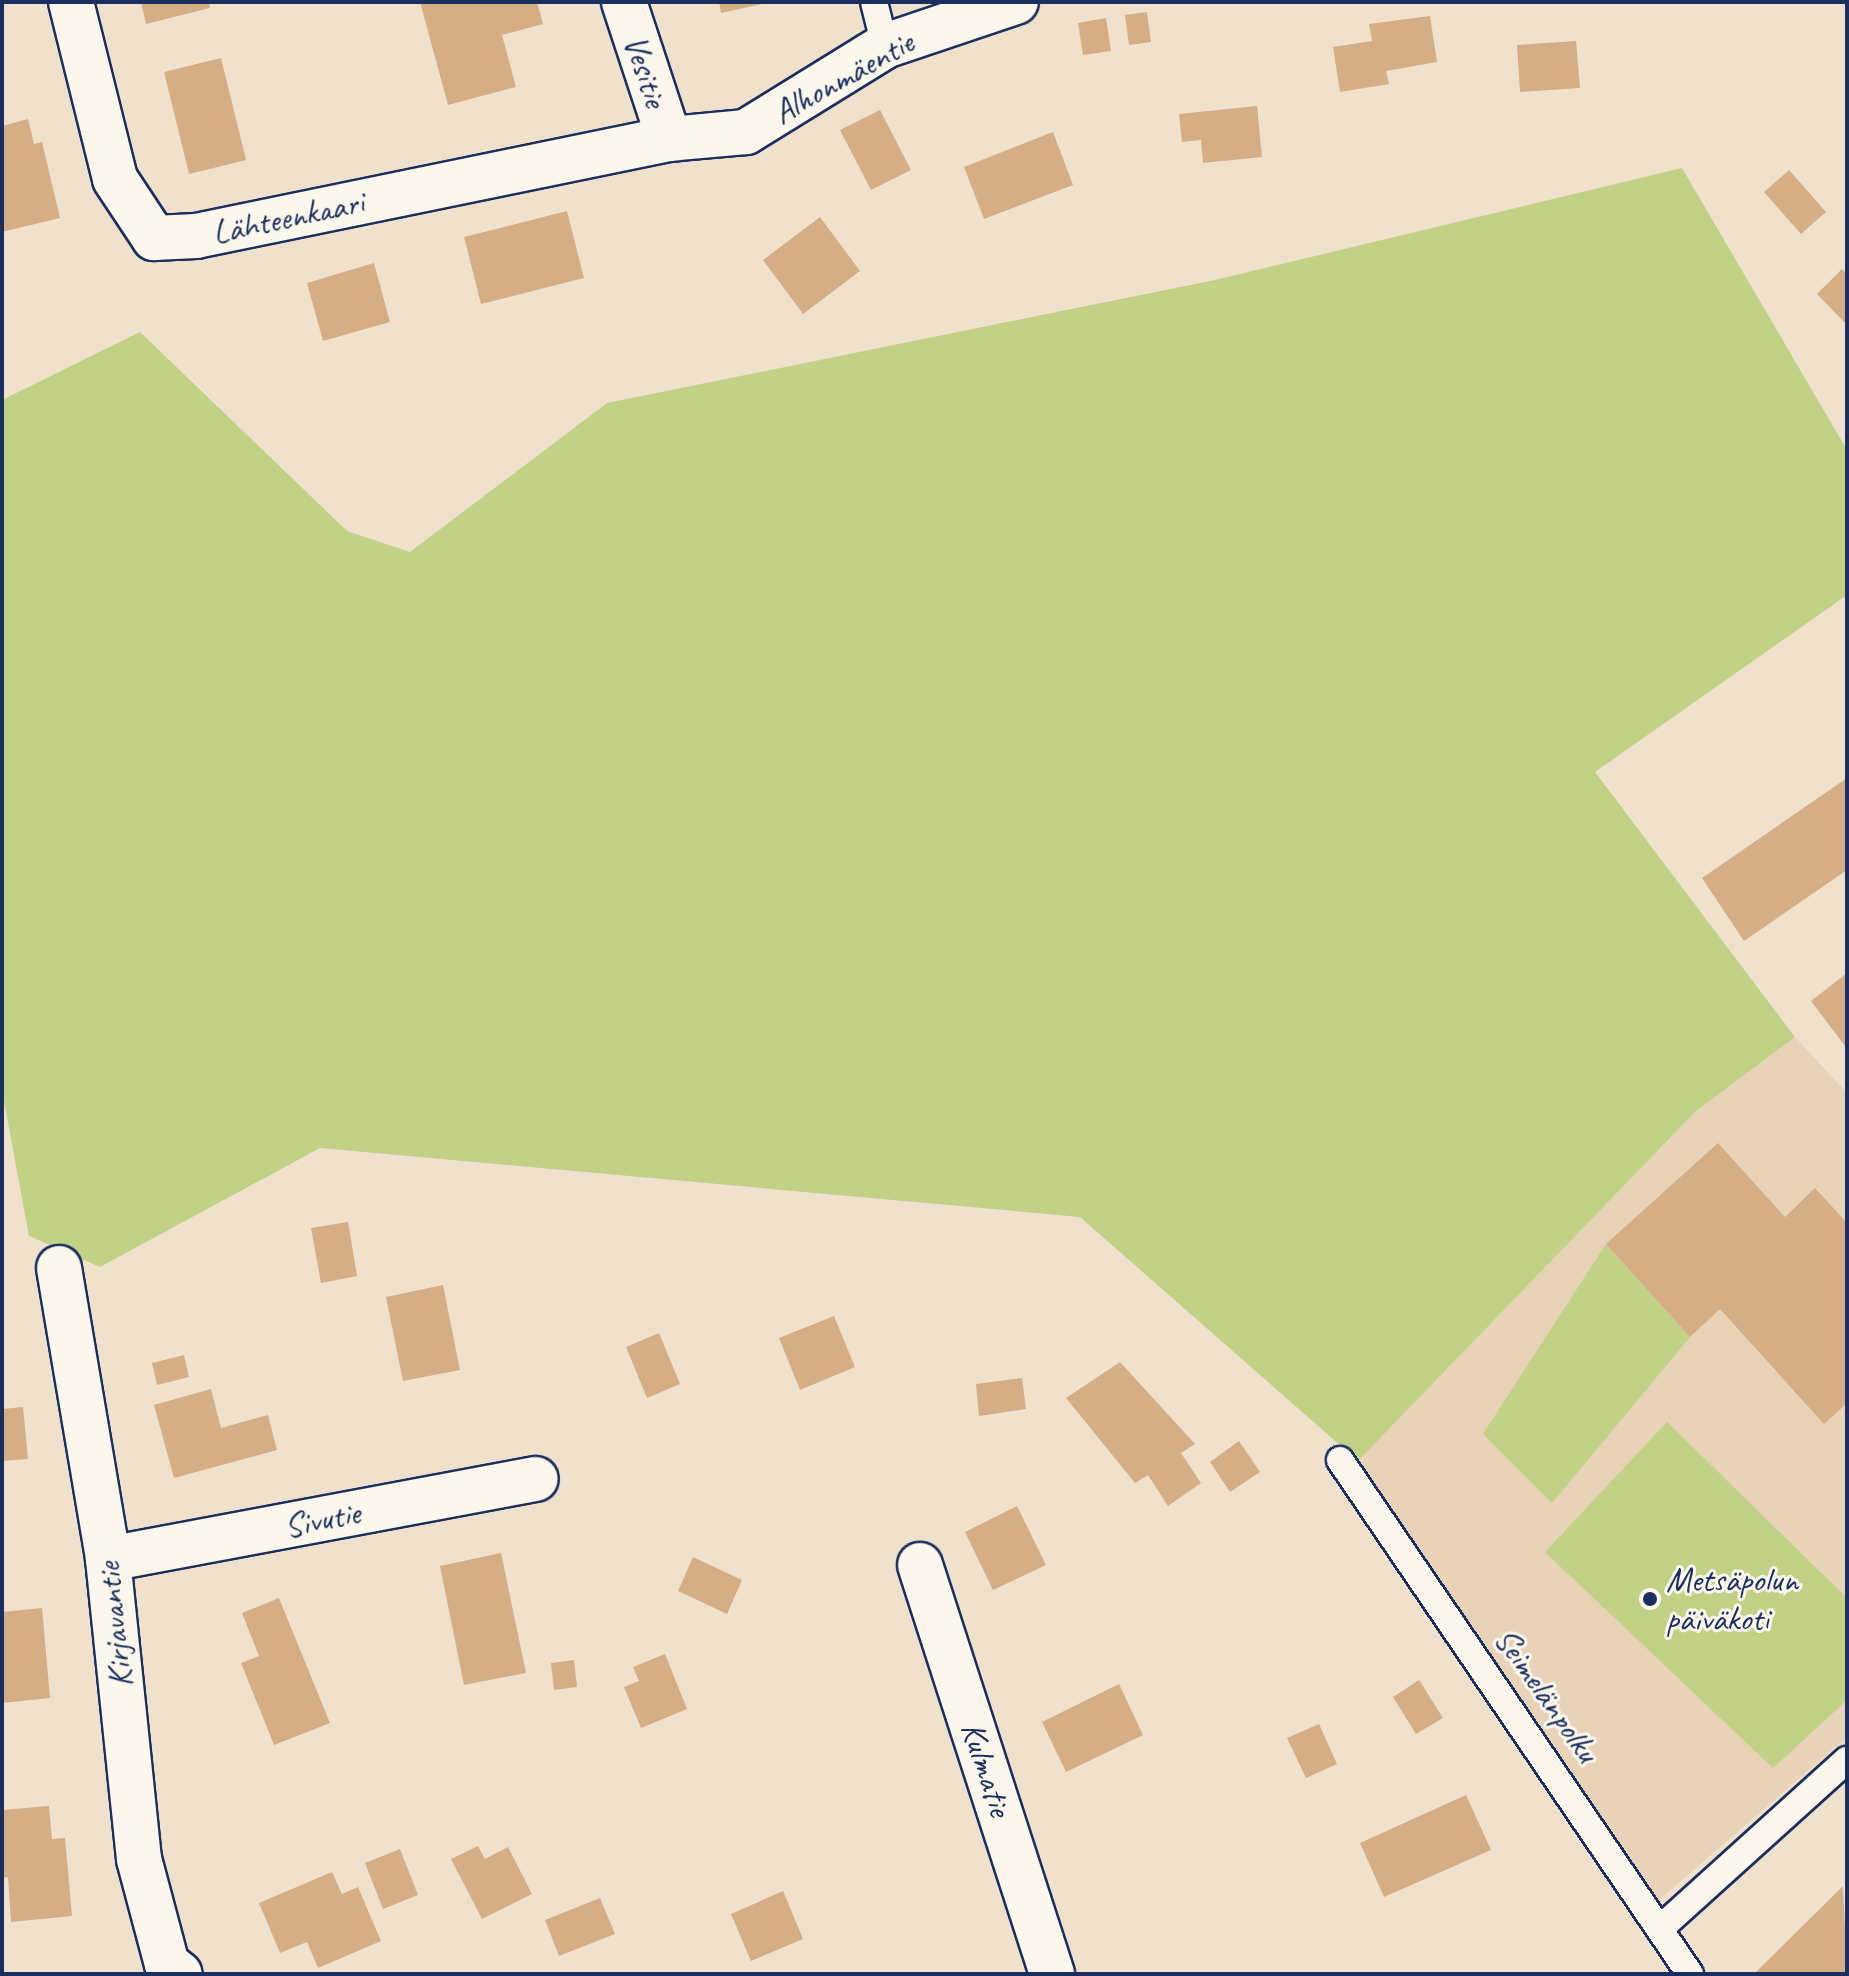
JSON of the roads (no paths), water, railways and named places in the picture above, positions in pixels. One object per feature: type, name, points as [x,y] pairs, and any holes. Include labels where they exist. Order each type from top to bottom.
[{"type":"street","name":"Lähteenkaari","points":[[71,2],[115,179],[154,238],[196,236],[669,139]]},
{"type":"street","name":"Vesitie","points":[[624,2],[669,139]]},
{"type":"street","name":"Alhonmäentie","points":[[669,139],[746,132],[885,46],[1016,2]]},
{"type":"street","name":"Kirjavantie","points":[[59,1268],[108,1559],[139,1859],[167,1964],[180,1974]]},
{"type":"street","name":"Sivutie","points":[[108,1559],[536,1479]]},
{"type":"street","name":"Kulmatie","points":[[920,1565],[1052,1974]]},
{"type":"lane","points":[[874,2],[885,46]]},
{"type":"lane","name":"Seimelänpolku","points":[[1340,1460],[1663,1926],[1690,1974]]},
{"type":"lane","points":[[1663,1926],[1847,1760]]},
{"type":"place","name":"Metsäpolun päiväkoti","points":[[1650,1599]]}]
